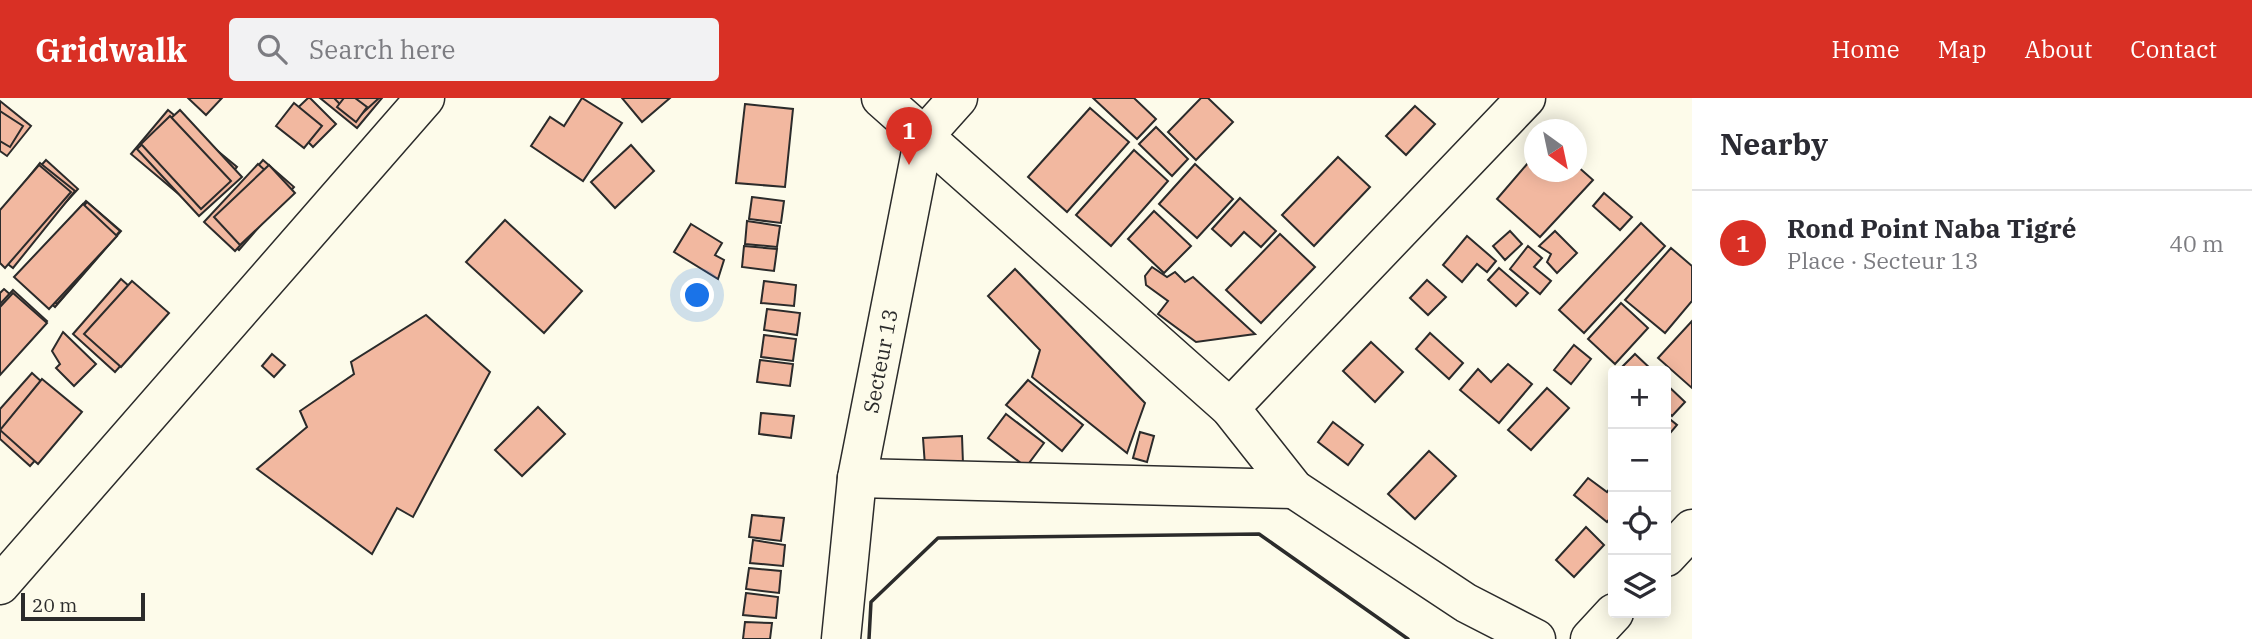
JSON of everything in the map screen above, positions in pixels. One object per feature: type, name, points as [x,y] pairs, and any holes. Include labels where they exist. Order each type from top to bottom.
[{"type":"street","points":[[0,585],[425,98]]},
{"type":"street","points":[[881,98],[1230,408],[1294,489],[1466,603],[1536,639]]},
{"type":"street","points":[[924,136],[958,98]]},
{"type":"street","points":[[1230,408],[1526,98]]},
{"type":"street","name":"Secteur 13","points":[[841,639],[857,478],[924,136]]},
{"type":"street","points":[[857,478],[1294,489]]},
{"type":"street","points":[[1668,555],[1692,529]]},
{"type":"street","points":[[1590,639],[1609,618]]},
{"type":"building","points":[[188,98],[222,98],[206,115]]},
{"type":"building","points":[[308,98],[336,124],[313,147],[286,119]]},
{"type":"building","points":[[320,98],[382,98],[357,128]]},
{"type":"building","points":[[334,98],[379,98],[355,120]]},
{"type":"building","points":[[344,98],[355,98],[367,107],[356,122],[337,107]]},
{"type":"building","points":[[582,98],[622,123],[583,181],[531,146],[550,117],[564,126]]},
{"type":"building","points":[[622,98],[670,98],[642,122]]},
{"type":"building","points":[[1093,98],[1134,98],[1156,119],[1137,139]]},
{"type":"building","points":[[1201,98],[1208,98],[1233,122],[1196,160],[1168,132]]},
{"type":"building","points":[[0,101],[31,126],[7,156],[0,151]]},
{"type":"building","points":[[294,103],[322,126],[304,148],[276,126]]},
{"type":"building","points":[[745,104],[793,109],[785,187],[736,183]]},
{"type":"building","points":[[1415,106],[1435,124],[1406,155],[1386,136]]},
{"type":"building","points":[[1090,108],[1129,142],[1067,212],[1028,177]]},
{"type":"building","points":[[168,110],[237,167],[200,212],[131,154]]},
{"type":"building","points":[[180,110],[242,177],[199,216],[137,149]]},
{"type":"building","points":[[0,111],[23,126],[10,147],[0,141]]},
{"type":"building","points":[[170,116],[231,181],[201,209],[141,144]]},
{"type":"building","points":[[1156,127],[1188,159],[1172,176],[1139,144]]},
{"type":"building","points":[[631,145],[654,171],[615,208],[591,182]]},
{"type":"building","points":[[1134,150],[1168,181],[1111,246],[1076,215]]},
{"type":"building","points":[[1338,157],[1370,187],[1314,246],[1282,215]]},
{"type":"building","points":[[46,160],[78,189],[13,260],[0,247],[0,211]]},
{"type":"building","points":[[263,160],[294,187],[239,250],[208,224]]},
{"type":"building","points":[[40,163],[75,191],[13,268],[0,258],[0,213]]},
{"type":"building","points":[[258,164],[289,192],[235,251],[204,222]]},
{"type":"building","points":[[1195,164],[1233,199],[1197,238],[1159,204]]},
{"type":"building","points":[[39,165],[71,192],[5,268],[0,263],[0,210]]},
{"type":"building","points":[[269,165],[295,193],[240,245],[214,217]]},
{"type":"building","points":[[1524,168],[1524,182],[1587,182],[1587,175],[1593,180],[1540,237],[1497,199]]},
{"type":"building","points":[[1604,193],[1632,217],[1620,230],[1593,206]]},
{"type":"building","points":[[752,197],[784,201],[781,223],[749,219]]},
{"type":"building","points":[[1240,198],[1276,231],[1261,247],[1244,232],[1231,246],[1212,229]]},
{"type":"building","points":[[86,201],[121,231],[55,307],[19,276]]},
{"type":"building","points":[[87,202],[120,231],[57,304],[24,275]]},
{"type":"building","points":[[83,204],[117,236],[49,309],[14,277]]},
{"type":"building","points":[[1154,211],[1191,246],[1164,273],[1128,239]]},
{"type":"building","points":[[505,220],[582,291],[544,333],[466,262]]},
{"type":"building","points":[[747,221],[780,226],[777,247],[745,244]]},
{"type":"building","points":[[1641,223],[1665,246],[1584,333],[1559,310]]},
{"type":"building","points":[[691,224],[722,243],[715,255],[724,260],[718,279],[674,252]]},
{"type":"building","points":[[1510,231],[1522,244],[1505,260],[1493,246]]},
{"type":"building","points":[[1555,231],[1577,253],[1557,273],[1547,262],[1551,254],[1539,246]]},
{"type":"building","points":[[1280,234],[1315,267],[1261,323],[1226,290]]},
{"type":"building","points":[[1467,236],[1496,261],[1487,272],[1477,264],[1462,282],[1443,265]]},
{"type":"building","points":[[744,246],[777,249],[774,271],[742,267]]},
{"type":"building","points":[[1528,246],[1542,258],[1534,267],[1551,281],[1540,294],[1510,269]]},
{"type":"building","points":[[1671,248],[1692,266],[1692,301],[1665,333],[1625,300]]},
{"type":"building","points":[[1152,267],[1167,277],[1175,272],[1185,282],[1193,277],[1255,334],[1196,342],[1158,314],[1168,301],[1146,285],[1145,276]]},
{"type":"building","points":[[1499,268],[1528,293],[1516,306],[1488,280]]},
{"type":"building","points":[[1015,269],[1145,403],[1127,453],[1032,377],[1040,350],[988,296]]},
{"type":"building","points":[[121,279],[164,317],[115,372],[73,334]]},
{"type":"building","points":[[1427,280],[1446,297],[1428,315],[1410,298]]},
{"type":"building","points":[[132,281],[169,313],[121,367],[84,334]]},
{"type":"building","points":[[764,281],[796,285],[794,306],[761,303]]},
{"type":"building","points":[[4,289],[41,322],[0,368],[0,293]]},
{"type":"building","points":[[13,290],[47,321],[0,372],[0,304]]},
{"type":"building","points":[[13,293],[47,323],[0,375],[0,307]]},
{"type":"building","points":[[1621,303],[1648,328],[1615,364],[1588,339]]},
{"type":"building","points":[[767,309],[800,313],[797,335],[764,330]]},
{"type":"building","points":[[426,315],[490,372],[413,517],[397,508],[372,554],[257,469],[307,427],[300,411],[354,374],[351,362]]},
{"type":"building","points":[[1692,321],[1692,388],[1671,369],[1671,366],[1658,358]]},
{"type":"building","points":[[63,332],[96,364],[74,386],[56,368],[60,364],[52,351]]},
{"type":"building","points":[[1430,333],[1463,363],[1449,379],[1416,349]]},
{"type":"building","points":[[764,335],[796,339],[793,361],[761,357]]},
{"type":"building","points":[[1371,342],[1403,372],[1375,402],[1343,371]]},
{"type":"building","points":[[1574,345],[1591,359],[1571,384],[1554,370]]},
{"type":"building","points":[[272,354],[285,365],[274,377],[262,366]]},
{"type":"building","points":[[1635,354],[1648,366],[1623,366]]},
{"type":"building","points":[[760,360],[793,364],[790,386],[757,382]]},
{"type":"building","points":[[1508,364],[1532,384],[1499,423],[1460,390],[1478,369],[1491,382]]},
{"type":"building","points":[[32,373],[77,414],[30,466],[0,439],[0,409]]},
{"type":"building","points":[[42,379],[82,412],[38,464],[0,430]]},
{"type":"building","points":[[1028,380],[1083,425],[1062,451],[1006,405]]},
{"type":"building","points":[[1547,388],[1569,408],[1531,450],[1508,430]]},
{"type":"building","points":[[1671,389],[1685,402],[1671,415]]},
{"type":"building","points":[[538,407],[565,434],[522,476],[495,450]]},
{"type":"building","points":[[761,413],[794,416],[791,438],[759,434]]},
{"type":"building","points":[[1006,414],[1044,443],[1026,467],[988,438]]},
{"type":"building","points":[[1671,420],[1677,425],[1671,432]]},
{"type":"building","points":[[1333,422],[1363,445],[1348,465],[1318,442]]},
{"type":"building","points":[[1140,432],[1154,436],[1147,462],[1133,458]]},
{"type":"building","points":[[962,436],[963,464],[925,466],[923,438]]},
{"type":"building","points":[[1429,451],[1456,476],[1415,519],[1388,494]]},
{"type":"building","points":[[1588,478],[1608,491],[1608,521],[1607,522],[1574,495]]},
{"type":"building","points":[[752,515],[784,518],[781,541],[749,537]]},
{"type":"building","points":[[1586,527],[1604,545],[1574,577],[1556,560]]},
{"type":"building","points":[[753,540],[785,545],[783,566],[750,563]]},
{"type":"building","points":[[749,568],[781,571],[779,593],[746,589]]},
{"type":"building","points":[[746,593],[778,597],[776,618],[743,615]]},
{"type":"building","points":[[745,622],[772,623],[770,639],[743,639]]},
{"type":"wall","points":[[869,639],[871,602],[938,538],[1259,534],[1408,639]]},
{"type":"place","name":"Rond Point Naba Tigré","points":[[909,165]]}]
